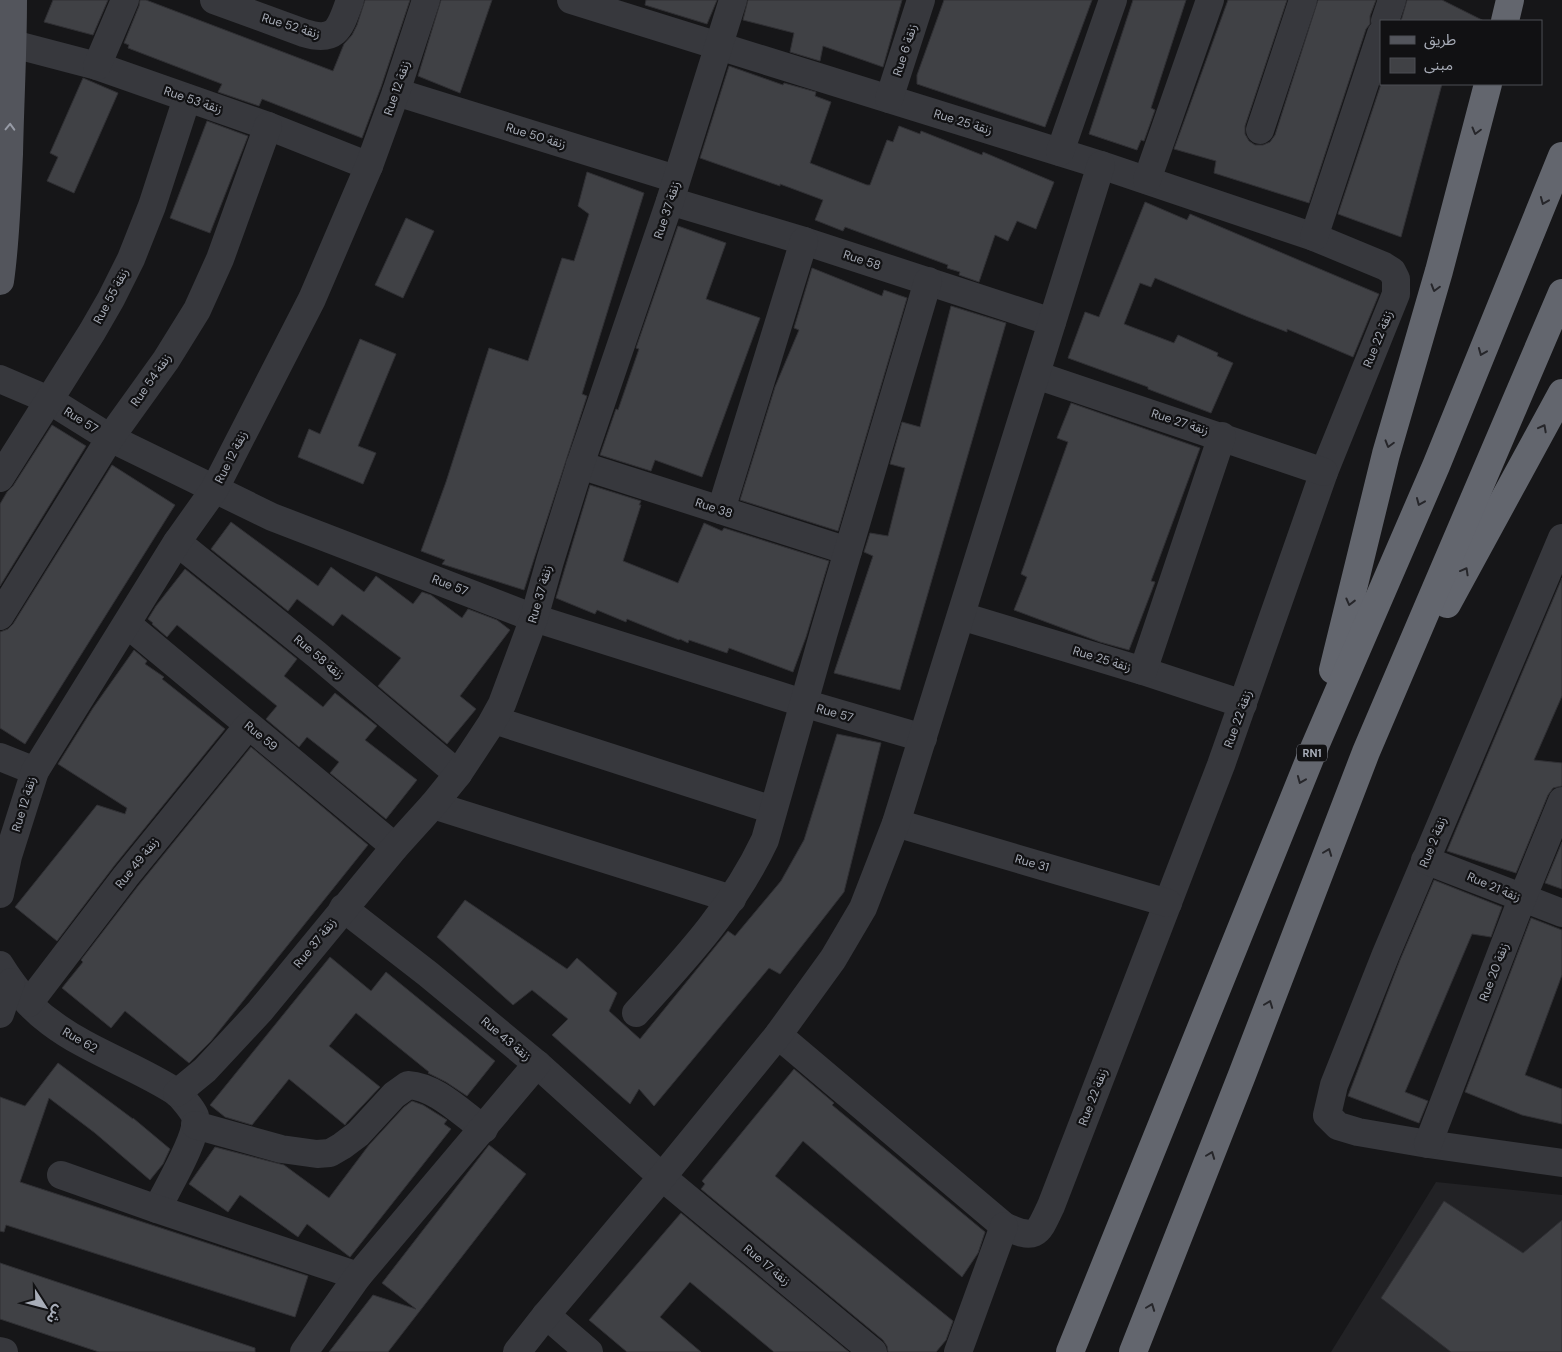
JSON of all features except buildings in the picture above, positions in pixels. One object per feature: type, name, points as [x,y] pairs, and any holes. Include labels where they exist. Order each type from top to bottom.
[{"type":"highway","points":[[1505,20],[1510,0]]},
{"type":"highway","points":[[1315,746],[1386,454],[1440,271],[1488,85]]},
{"type":"highway","name":"RN1","points":[[1070,1352],[1315,746],[1436,466],[1562,156]]},
{"type":"highway","points":[[1133,1352],[1366,752],[1562,293]]},
{"type":"highway","points":[[1366,752],[1562,393]]},
{"type":"main road","points":[[0,281],[3,263],[8,176],[13,0]]},
{"type":"street","points":[[97,66],[125,0]]},
{"type":"street","name":"Rue 52 زنقة","points":[[214,0],[304,33],[326,37],[335,31],[342,22],[350,0]]},
{"type":"street","name":"Rue 12 زنقة","points":[[0,894],[4,854],[35,771],[177,542],[214,490],[312,299],[369,166],[396,92],[426,0]]},
{"type":"street","name":"Rue 25 زنقة","points":[[571,0],[599,4],[718,46],[1101,165],[1314,237],[1352,252]]},
{"type":"street","name":"Rue 37 زنقة","points":[[177,1093],[205,1070],[249,1024],[343,908],[458,774],[494,720],[502,704],[534,618],[580,465],[673,190],[733,0]]},
{"type":"street","name":"Rue 6 زنقة","points":[[889,99],[921,0]]},
{"type":"street","points":[[1060,152],[1113,0]]},
{"type":"street","points":[[1147,180],[1210,0]]},
{"type":"street","points":[[1260,130],[1303,0]]},
{"type":"street","points":[[1385,20],[1392,0]]},
{"type":"street","points":[[1314,237],[1380,37]]},
{"type":"street","name":"Rue 53 زنقة","points":[[13,44],[97,66],[268,126],[369,166]]},
{"type":"street","name":"Rue 50 زنقة","points":[[396,92],[673,190]]},
{"type":"street","name":"Rue 55 زنقة","points":[[0,478],[111,299],[131,259],[152,206],[187,98]]},
{"type":"street","name":"Rue 54 زنقة","points":[[0,616],[110,438],[166,360],[197,310],[220,259],[268,126]]},
{"type":"street","points":[[517,1352],[778,1036],[833,959],[862,908],[896,823],[1101,165]]},
{"type":"street","name":"Rue 58","points":[[673,190],[804,241],[1052,322]]},
{"type":"street","points":[[720,510],[804,241]]},
{"type":"street","name":"Rue 22 زنقة","points":[[1004,1226],[1024,1234],[1032,1234],[1042,1226],[1052,1206],[1222,765],[1324,472],[1396,294],[1396,279],[1392,272],[1384,266],[1352,252]]},
{"type":"street","points":[[636,1013],[690,954],[732,899],[754,864],[765,840],[803,704],[928,281]]},
{"type":"street","name":"Rue 27 زنقة","points":[[1036,375],[1222,436],[1324,472]]},
{"type":"street","name":"Rue 57","points":[[0,379],[49,400],[110,438],[214,490],[272,516],[534,618],[803,704],[923,738]]},
{"type":"street","points":[[1143,671],[1222,436]]},
{"type":"street","name":"Rue 38","points":[[580,465],[848,551]]},
{"type":"street","name":"Rue 2 زنقة","points":[[1428,1144],[1358,1132],[1338,1126],[1331,1122],[1327,1115],[1328,1105],[1348,1048],[1425,860],[1562,538]]},
{"type":"street","name":"Rue 58 زنقة","points":[[177,542],[316,654],[458,774]]},
{"type":"street","name":"Rue 25 زنقة","points":[[961,616],[1143,671],[1243,704]]},
{"type":"street","name":"Rue 59","points":[[127,624],[395,847]]},
{"type":"street","points":[[494,720],[773,810]]},
{"type":"street","name":"Rue 49 زنقة","points":[[28,1002],[126,876],[248,726]]},
{"type":"street","points":[[0,757],[35,771]]},
{"type":"street","name":"Rue 20 زنقة","points":[[1428,1144],[1522,899],[1562,801]]},
{"type":"street","points":[[433,805],[732,899]]},
{"type":"street","name":"Rue 31","points":[[896,823],[1168,903]]},
{"type":"street","name":"Rue 21 زنقة","points":[[1425,860],[1562,914]]},
{"type":"street","name":"Rue 43 زنقة","points":[[343,908],[428,974],[537,1064],[662,1177]]},
{"type":"street","points":[[0,1014],[6,974]]},
{"type":"street","name":"Rue 62","points":[[6,974],[28,1002],[49,1022],[177,1093]]},
{"type":"street","points":[[778,1036],[1004,1226],[958,1352]]},
{"type":"street","points":[[304,1352],[358,1276],[537,1064]]},
{"type":"street","points":[[195,1125],[281,1149],[317,1154],[330,1153],[358,1134],[394,1094],[408,1085],[426,1088],[484,1129]]},
{"type":"street","points":[[157,1210],[192,1139],[195,1125],[194,1115],[177,1093]]},
{"type":"street","points":[[1428,1144],[1562,1163]]},
{"type":"street","points":[[61,1175],[157,1210],[358,1276]]},
{"type":"street","name":"Rue 17 زنقة","points":[[662,1177],[873,1352]]},
{"type":"street","points":[[546,1315],[589,1352]]},
{"type":"street","points":[[0,1351],[4,1352]]},
{"type":"shaded area","points":[[1436,1182],[1562,1195],[1562,1352],[1331,1352]]}]
